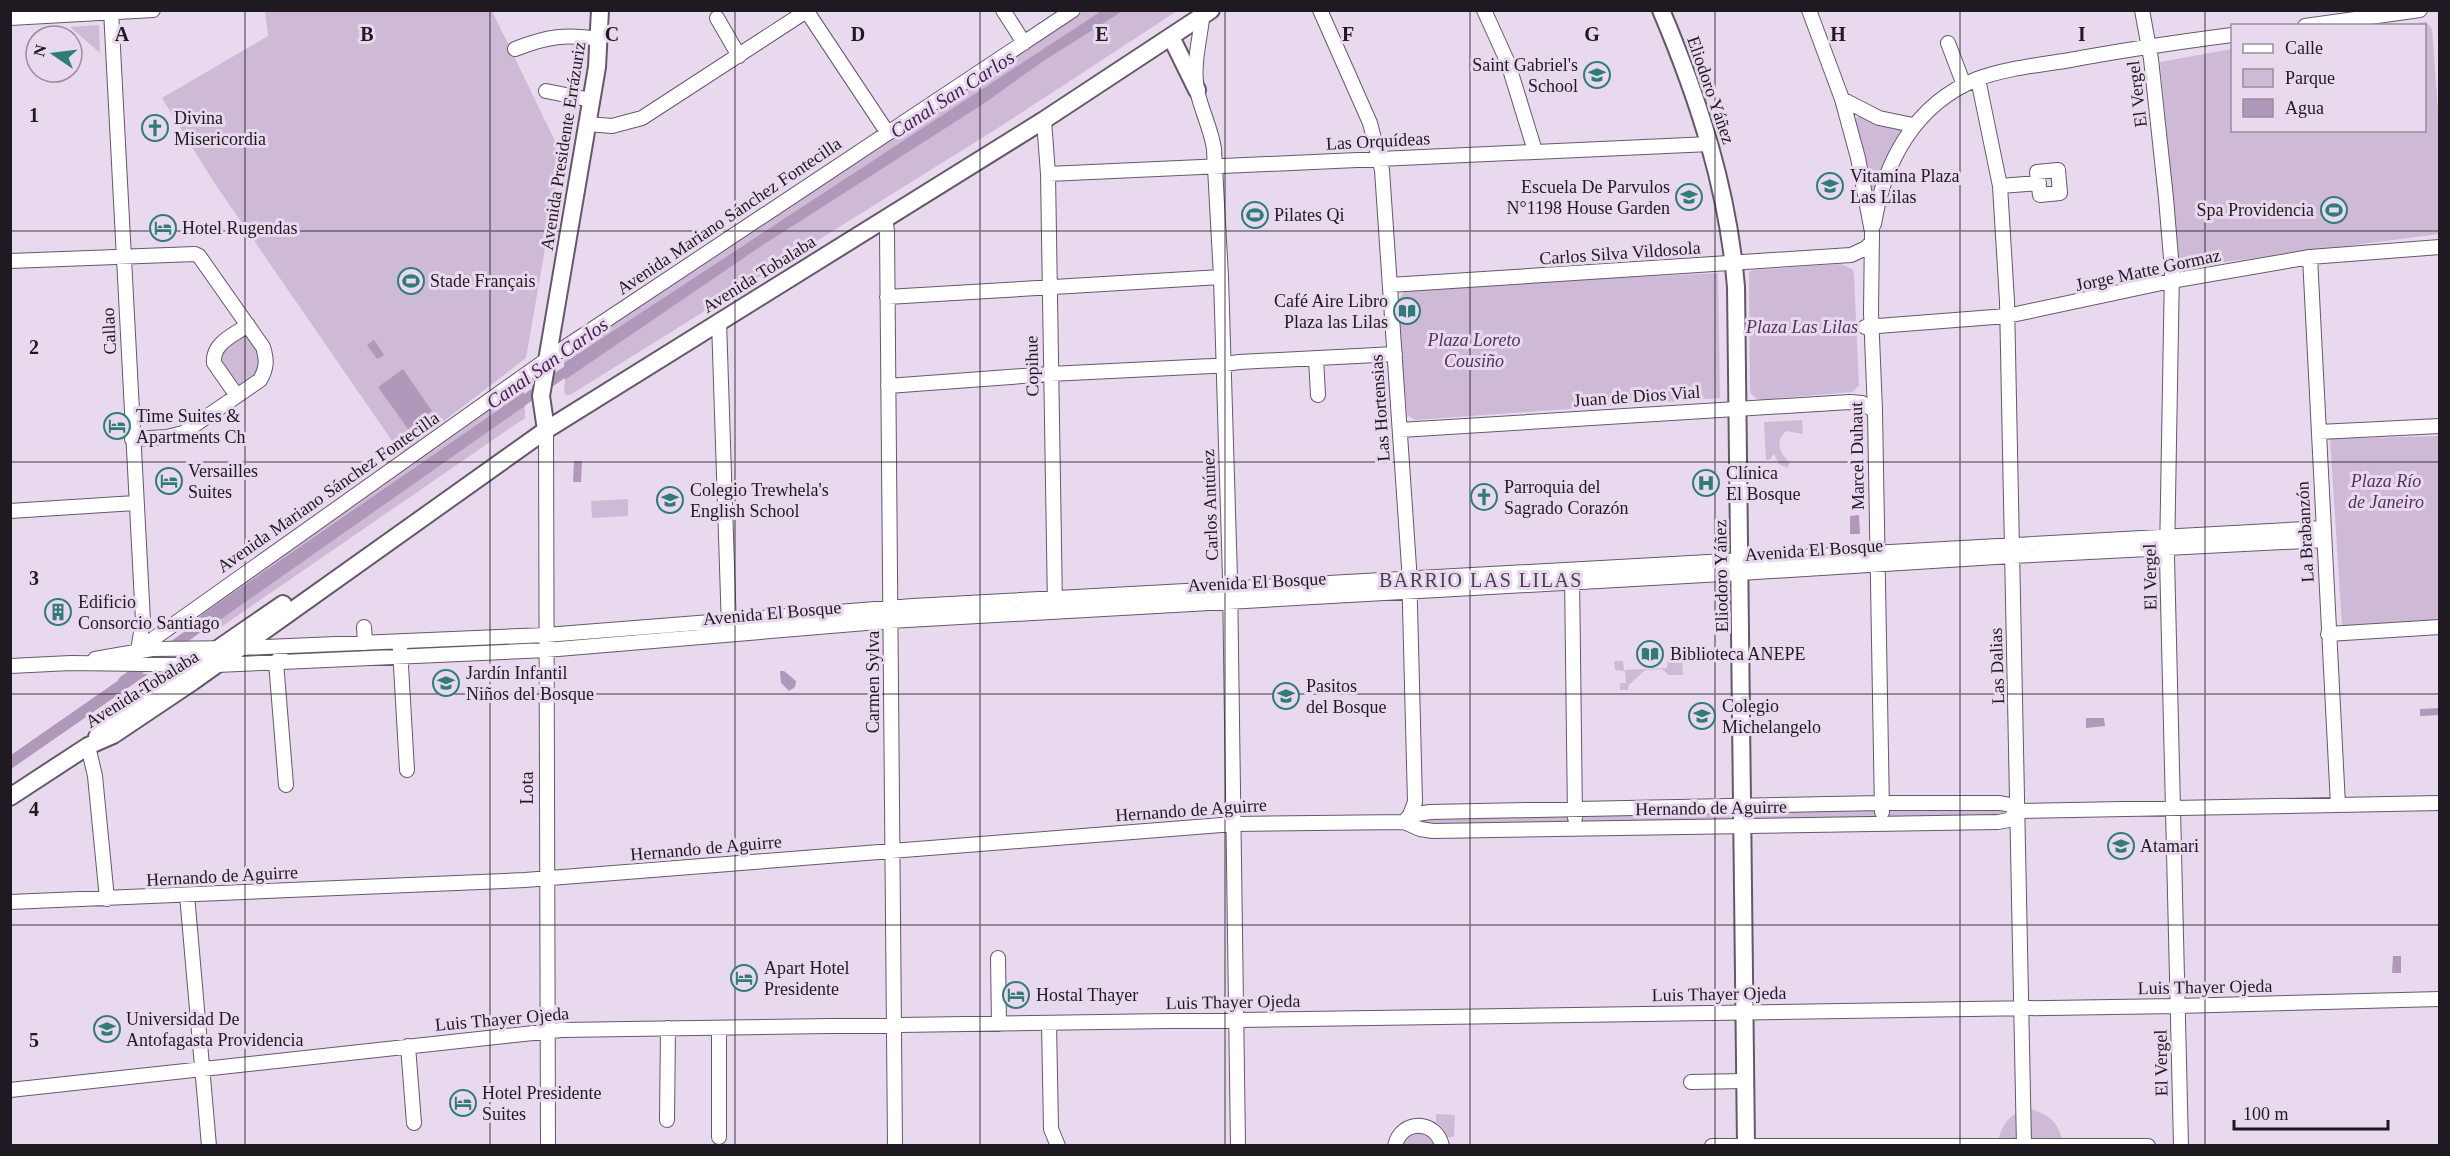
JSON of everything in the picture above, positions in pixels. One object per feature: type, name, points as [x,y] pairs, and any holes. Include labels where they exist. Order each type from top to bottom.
[{"type":"main road","name":"Avenida Presidente Errázuriz","points":[[546,379],[600,39],[600,10]]},
{"type":"main road","name":"Eliodoro Yáñez","points":[[1661,10],[1690,84],[1710,144],[1723,195],[1734,264],[1737,312],[1746,1145]]},
{"type":"main road","name":"Avenida Tobalaba","points":[[88,746],[113,721],[189,665],[241,648],[311,598],[333,579],[546,430],[1044,120],[1172,37],[1206,12]]},
{"type":"main road","points":[[1172,37],[1197,90]]},
{"type":"main road","name":"Lota","points":[[546,379],[546,430]]},
{"type":"main road","name":"Avenida Tobalaba","points":[[10,797],[88,746],[113,735],[312,585],[333,579]]},
{"type":"street","points":[[10,18],[153,10]]},
{"type":"street","points":[[1003,10],[1024,43]]},
{"type":"street","name":"Avenida Mariano Sánchez Fontecilla","points":[[166,642],[546,379],[887,132],[1073,10]]},
{"type":"street","name":"Las Hortensias","points":[[1320,10],[1353,79],[1370,123],[1380,159],[1409,585],[1415,802],[1407,818]]},
{"type":"street","points":[[1484,10],[1508,63],[1535,151]]},
{"type":"street","name":"Marcel Duhaut","points":[[1809,10],[1842,99],[1858,158],[1872,237]]},
{"type":"street","name":"El Vergel","points":[[2142,10],[2149,46],[2166,198],[2171,281],[2167,542],[2181,1146]]},
{"type":"street","points":[[2319,24],[2420,10]]},
{"type":"street","points":[[586,124],[612,126],[642,118],[807,11],[887,132]]},
{"type":"street","name":"Callao","points":[[112,12],[135,502],[143,621],[138,650]]},
{"type":"street","name":"Carlos Antúnez","points":[[1206,12],[1197,56],[1197,90],[1211,132],[1216,166],[1221,277],[1230,595],[1238,1146]]},
{"type":"street","points":[[717,18],[739,56]]},
{"type":"street","name":"Marcel Duhaut","points":[[1882,823],[1875,411],[1868,327],[1872,237],[1889,167],[1913,125],[1930,109],[1978,79],[2006,71],[2149,46],[2231,35]]},
{"type":"street","points":[[515,49],[541,39],[573,36],[600,39]]},
{"type":"street","points":[[1948,43],[1964,86]]},
{"type":"street","name":"Las Dalias","points":[[1978,79],[2000,186],[2007,316],[2024,1145]]},
{"type":"street","points":[[546,91],[591,100]]},
{"type":"street","points":[[1842,99],[1879,118],[1913,125]]},
{"type":"street","name":"Copihue","points":[[1044,120],[1048,174],[1054,605]]},
{"type":"street","name":"Las Orquídeas","points":[[1048,174],[1710,144]]},
{"type":"street","points":[[2000,186],[2038,183]]},
{"type":"street","name":"Carmen Sylva","points":[[885,219],[894,1146]]},
{"type":"street","name":"Carlos Silva Vildosola","points":[[1390,285],[1851,255],[1866,248],[1872,237]]},
{"type":"street","name":"Jorge Matte Gormaz","points":[[1868,327],[2007,316],[2082,302],[2171,281],[2310,257],[2439,247]]},
{"type":"street","points":[[10,261],[188,253],[199,256],[248,325],[263,347],[267,361],[266,370],[260,380],[183,433],[167,437],[132,439]]},
{"type":"street","points":[[1850,402],[1862,394],[1865,385],[1868,327],[1863,265],[1851,255]]},
{"type":"street","name":"La Brabanzón","points":[[2310,257],[2338,805]]},
{"type":"street","points":[[887,297],[1221,277]]},
{"type":"street","points":[[719,321],[730,634]]},
{"type":"street","points":[[237,396],[214,363],[213,358],[218,346],[248,325]]},
{"type":"street","points":[[888,386],[1395,354]]},
{"type":"street","points":[[1316,358],[1318,394]]},
{"type":"street","name":"Juan de Dios Vial","points":[[1400,430],[1738,407],[1850,402],[1862,403],[1875,411]]},
{"type":"street","points":[[2319,432],[2439,426]]},
{"type":"street","name":"Lota","points":[[546,430],[548,1146]]},
{"type":"street","points":[[10,511],[135,502]]},
{"type":"street","name":"Avenida El Bosque","points":[[241,648],[546,635],[729,620],[890,614],[2324,534]]},
{"type":"street","points":[[1572,576],[1575,830]]},
{"type":"street","name":"Avenida El Bosque","points":[[71,663],[166,642],[218,656],[276,662],[546,650],[730,634],[890,614]]},
{"type":"street","points":[[143,621],[147,631],[166,642]]},
{"type":"street","points":[[364,627],[365,643]]},
{"type":"street","points":[[2328,634],[2439,627]]},
{"type":"street","points":[[399,641],[407,770]]},
{"type":"street","points":[[286,785],[276,662],[295,646]]},
{"type":"street","points":[[115,665],[138,650]]},
{"type":"street","points":[[10,666],[71,663],[189,665]]},
{"type":"street","points":[[88,746],[95,776],[107,899]]},
{"type":"street","name":"Hernando de Aguirre","points":[[10,902],[547,878],[1234,824],[1407,818],[1430,812],[1881,802],[2000,803],[2017,811],[2439,803]]},
{"type":"street","name":"Hernando de Aguirre","points":[[1407,818],[1433,831],[1575,830],[1743,825],[2004,822],[2013,818],[2017,811]]},
{"type":"street","points":[[187,895],[209,1146]]},
{"type":"street","points":[[998,958],[999,1024]]},
{"type":"street","name":"Luis Thayer Ojeda","points":[[10,1090],[548,1031],[2177,1006],[2439,999]]},
{"type":"street","points":[[1049,1023],[1051,1129],[1058,1146]]},
{"type":"street","points":[[667,1120],[668,1028]]},
{"type":"street","points":[[719,1137],[720,1028]]},
{"type":"street","points":[[408,1046],[414,1123]]},
{"type":"street","points":[[1691,1082],[1745,1081]]},
{"type":"street","points":[[1395,1146],[1401,1133],[1407,1128],[1422,1125],[1437,1133],[1442,1146]]},
{"type":"street","points":[[1712,1146],[2148,1146]]},
{"type":"green space","name":"Stade Français","points":[[265,11],[492,11],[557,145],[559,168],[526,358],[401,454],[215,184],[162,98],[268,36]]},
{"type":"green space","points":[[1084,11],[1103,11],[564,363],[567,353],[678,272]]},
{"type":"green space","points":[[1123,11],[1177,11],[998,128],[570,395],[566,395],[565,380],[760,247],[985,103],[1042,62]]},
{"type":"green space","points":[[2426,22],[2432,29],[2439,123],[2439,234],[2179,268],[2160,62],[2231,49],[2231,132],[2426,132],[2426,24],[2409,24]]},
{"type":"green space","points":[[99,25],[100,53],[84,39],[84,26]]},
{"type":"green space","points":[[1861,116],[1885,126],[1901,128],[1903,131],[1884,164],[1872,196],[1869,194],[1854,119]]},
{"type":"green space","name":"Plaza Las Lilas","points":[[1841,264],[1852,269],[1854,274],[1859,386],[1852,392],[1759,400],[1751,394],[1750,389],[1749,272]]},
{"type":"green space","name":"Plaza Loreto Cousiño","points":[[1718,273],[1720,398],[1415,420],[1407,415],[1397,301],[1404,292],[1470,285]]},
{"type":"green space","points":[[247,329],[261,348],[263,369],[237,392],[216,353]]},
{"type":"green space","points":[[524,382],[524,392],[204,613],[189,627],[182,620]]},
{"type":"green space","points":[[525,406],[525,418],[221,627],[210,627]]},
{"type":"green space","points":[[1802,420],[1803,434],[1786,431],[1780,439],[1781,451],[1790,463],[1787,468],[1779,464],[1774,454],[1766,460],[1764,422]]},
{"type":"green space","name":"Plaza Río de Janeiro","points":[[2439,436],[2439,622],[2342,626],[2330,439]]},
{"type":"green space","points":[[628,499],[628,516],[592,518],[591,501]]},
{"type":"green space","points":[[1668,657],[1682,658],[1683,675],[1669,675],[1662,669],[1645,670],[1629,685],[1628,690],[1620,690],[1620,683],[1626,683],[1625,671],[1615,670],[1614,661],[1623,661],[1624,670],[1667,668]]},
{"type":"green space","points":[[1999,807],[2004,810],[2002,817],[1724,819],[1433,827],[1417,822],[1433,818]]},
{"type":"green space","points":[[2030,1109],[2051,1119],[2062,1139],[1998,1143],[2001,1130],[2008,1120],[2017,1113]]},
{"type":"green space","points":[[1436,1114],[1455,1115],[1454,1137],[1445,1137],[1443,1129],[1436,1122]]},
{"type":"green space","points":[[1415,1132],[1426,1134],[1435,1146],[1402,1146],[1406,1138]]},
{"type":"water","points":[[1103,10],[1123,11],[1042,62],[985,103],[760,247],[565,380],[564,363]]},
{"type":"water","points":[[374,340],[384,355],[377,359],[367,345]]},
{"type":"water","points":[[403,369],[432,411],[408,429],[378,387]]},
{"type":"water","points":[[524,392],[525,406],[210,627],[189,627],[204,613]]},
{"type":"water","points":[[574,461],[582,461],[581,482],[573,482]]},
{"type":"water","points":[[1859,515],[1860,534],[1850,534],[1850,516]]},
{"type":"water","points":[[780,671],[784,671],[796,681],[795,687],[789,691],[781,683]]},
{"type":"water","points":[[129,673],[148,674],[11,769],[11,755]]},
{"type":"water","points":[[2439,708],[2439,715],[2420,716],[2420,709]]},
{"type":"water","points":[[2086,718],[2104,718],[2105,726],[2086,728]]},
{"type":"water","points":[[2393,956],[2401,956],[2401,973],[2392,973]]},
{"type":"waterway","name":"Canal San Carlos","points":[[514,407],[575,365]]},
{"type":"waterway","name":"Canal San Carlos","points":[[123,681],[211,619]]},
{"type":"place","name":"Saint Gabriel's School","points":[[1597,75]]},
{"type":"place","name":"Divina Misericordia","points":[[155,128]]},
{"type":"place","name":"Vitamina Plaza Las Lilas","points":[[1830,186]]},
{"type":"place","name":"Escuela De Parvulos N°1198 House Garden","points":[[1689,197]]},
{"type":"place","name":"Spa Providencia","points":[[2334,210]]},
{"type":"place","name":"Pilates Qi","points":[[1255,215]]},
{"type":"place","name":"Hotel Rugendas","points":[[163,228]]},
{"type":"place","name":"Stade Français","points":[[411,281]]},
{"type":"place","name":"Café Aire Libro Plaza las Lilas","points":[[1407,311]]},
{"type":"place","name":"Time Suites & Apartments Ch","points":[[117,426]]},
{"type":"place","name":"Versailles Suites","points":[[169,481]]},
{"type":"place","name":"Clínica El Bosque","points":[[1706,483]]},
{"type":"place","name":"Parroquia del Sagrado Corazón","points":[[1484,497]]},
{"type":"place","name":"Colegio Trewhela's English School","points":[[670,500]]},
{"type":"place","name":"Edificio Consorcio Santiago","points":[[58,612]]},
{"type":"place","name":"Biblioteca ANEPE","points":[[1650,654]]},
{"type":"place","name":"Jardín Infantil Niños del Bosque","points":[[446,683]]},
{"type":"place","name":"Pasitos del Bosque","points":[[1286,696]]},
{"type":"place","name":"Colegio Michelangelo","points":[[1702,716]]},
{"type":"place","name":"Atamari","points":[[2121,846]]},
{"type":"place","name":"Apart Hotel Presidente","points":[[744,978]]},
{"type":"place","name":"Hostal Thayer","points":[[1016,995]]},
{"type":"place","name":"Universidad De Antofagasta Providencia","points":[[107,1029]]},
{"type":"place","name":"Hotel Presidente Suites","points":[[463,1103]]},
{"type":"district","name":"BARRIO LAS LILAS","points":[[1481,580]]}]
